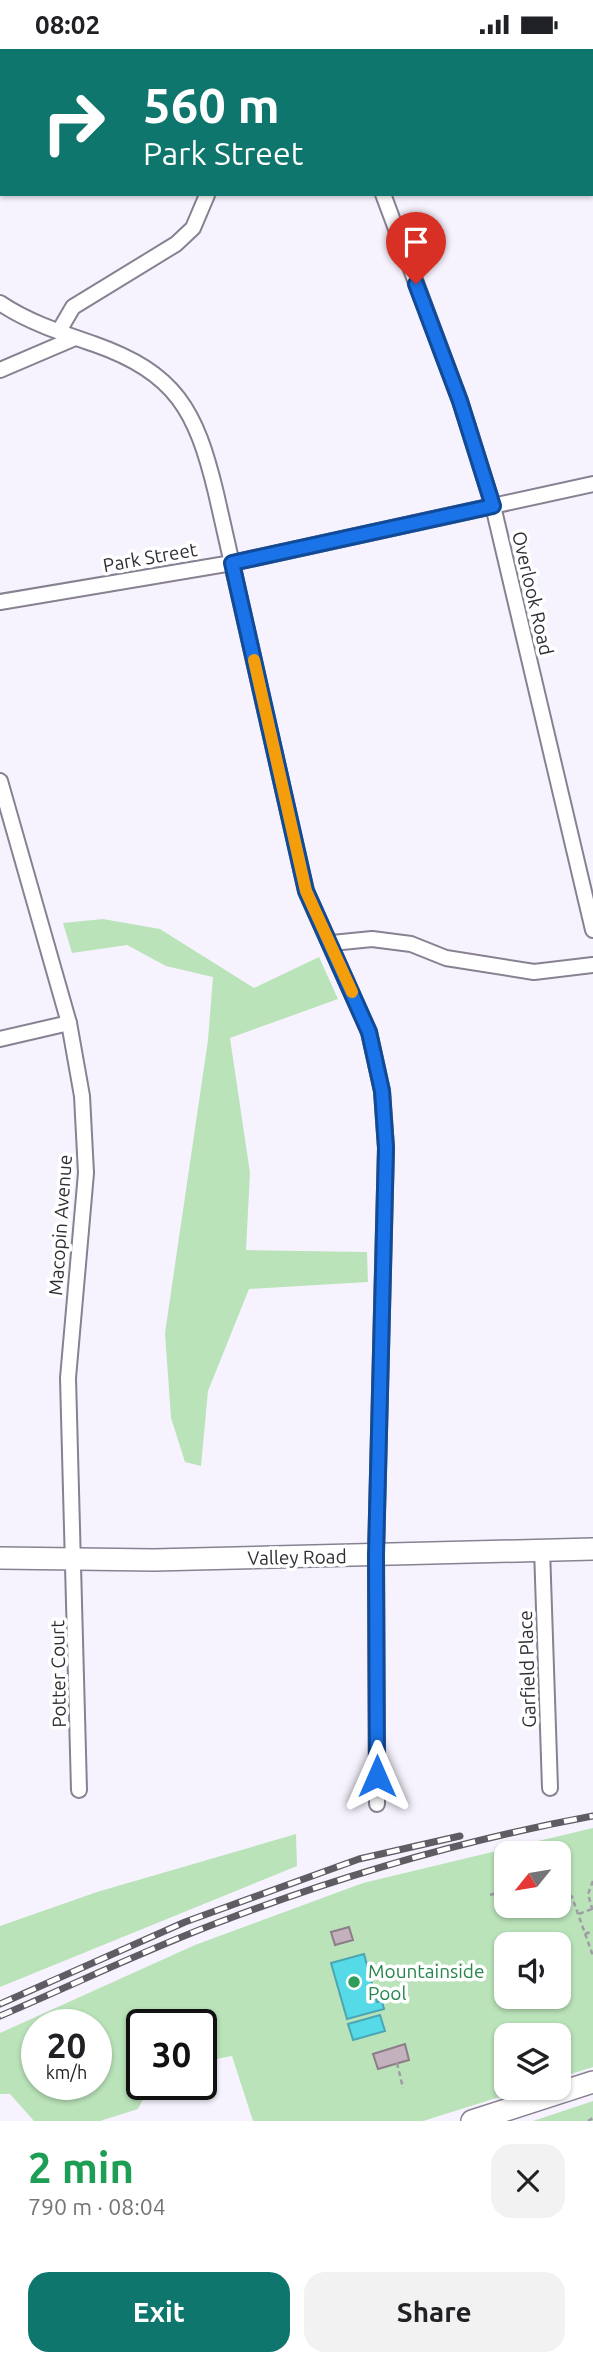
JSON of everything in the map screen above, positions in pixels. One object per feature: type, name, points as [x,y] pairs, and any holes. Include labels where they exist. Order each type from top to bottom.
[{"type":"main road","name":"Valley Road","points":[[0,1558],[154,1559],[593,1549]]},
{"type":"main road","points":[[472,2121],[593,2082]]},
{"type":"street","points":[[59,331],[74,307],[176,244],[193,228],[207,196]]},
{"type":"street","name":"Overlook Road","points":[[384,196],[460,401],[493,506],[593,930]]},
{"type":"street","points":[[0,303],[75,338],[138,361],[155,372],[178,396],[198,433],[210,468],[306,891],[369,1032],[382,1091],[386,1148],[376,1555],[377,1804]]},
{"type":"street","points":[[0,370],[75,338]]},
{"type":"street","name":"Park Street","points":[[0,602],[232,563],[593,484]]},
{"type":"street","name":"Macopin Avenue","points":[[0,781],[69,1023],[82,1096],[86,1173],[68,1378],[75,1557]]},
{"type":"street","points":[[331,943],[372,939],[411,944],[446,958],[534,972],[593,965]]},
{"type":"street","points":[[0,1039],[69,1023]]},
{"type":"street","name":"Garfield Place","points":[[542,1549],[550,1789]]},
{"type":"street","name":"Potter Court","points":[[75,1557],[79,1790]]},
{"type":"path","points":[[579,1914],[593,1910],[588,1894],[593,1881]]},
{"type":"path","points":[[490,1895],[494,1894]]},
{"type":"path","points":[[571,1896],[592,1947],[593,1956]]},
{"type":"path","points":[[585,1934],[593,1931]]},
{"type":"path","points":[[397,2063],[403,2088]]},
{"type":"path","points":[[588,2121],[593,2118]]},
{"type":"green space","points":[[103,919],[160,929],[254,988],[319,957],[338,999],[230,1038],[250,1173],[246,1250],[367,1252],[368,1282],[249,1289],[208,1391],[201,1466],[185,1462],[171,1418],[165,1333],[208,1040],[213,977],[166,966],[127,945],[72,953],[63,923]]},
{"type":"green space","points":[[593,1828],[593,2067],[571,2074],[571,2023],[494,2023],[494,2099],[423,2121],[253,2121],[232,2056],[217,2059],[217,2009],[126,2009],[126,2100],[143,2100],[138,2109],[100,2121],[34,2121],[10,2094],[0,2094],[0,2033],[21,2024],[21,2100],[112,2100],[112,2009],[53,2009],[195,1945],[363,1883],[494,1852],[494,1918],[571,1918],[571,1841],[539,1841]]},
{"type":"green space","points":[[296,1834],[297,1866],[0,1987],[0,1926],[97,1892]]},
{"type":"green space","points":[[593,2101],[593,2121],[533,2121]]},
{"type":"water","name":"Mountainside Pool","points":[[364,1954],[377,2002],[382,2001],[384,2009],[347,2019],[331,1963]]},
{"type":"water","points":[[380,2015],[385,2031],[353,2040],[348,2024]]},
{"type":"building","points":[[349,1927],[353,1940],[335,1945],[331,1932]]},
{"type":"building","points":[[405,2044],[409,2060],[378,2069],[373,2054]]},
{"type":"railway","points":[[0,2016],[168,1942],[315,1888],[453,1847],[593,1816]]},
{"type":"railway","points":[[0,2004],[185,1922],[359,1859],[460,1836]]},
{"type":"slow traffic","points":[[254,660],[306,891],[352,992]]},
{"type":"place","name":"Mountainside Pool","points":[[354,1982]]},
{"type":"route","points":[[377,1776],[376,1555],[386,1148],[382,1091],[369,1032],[306,891],[232,563],[493,506],[460,401],[416,284]]}]
